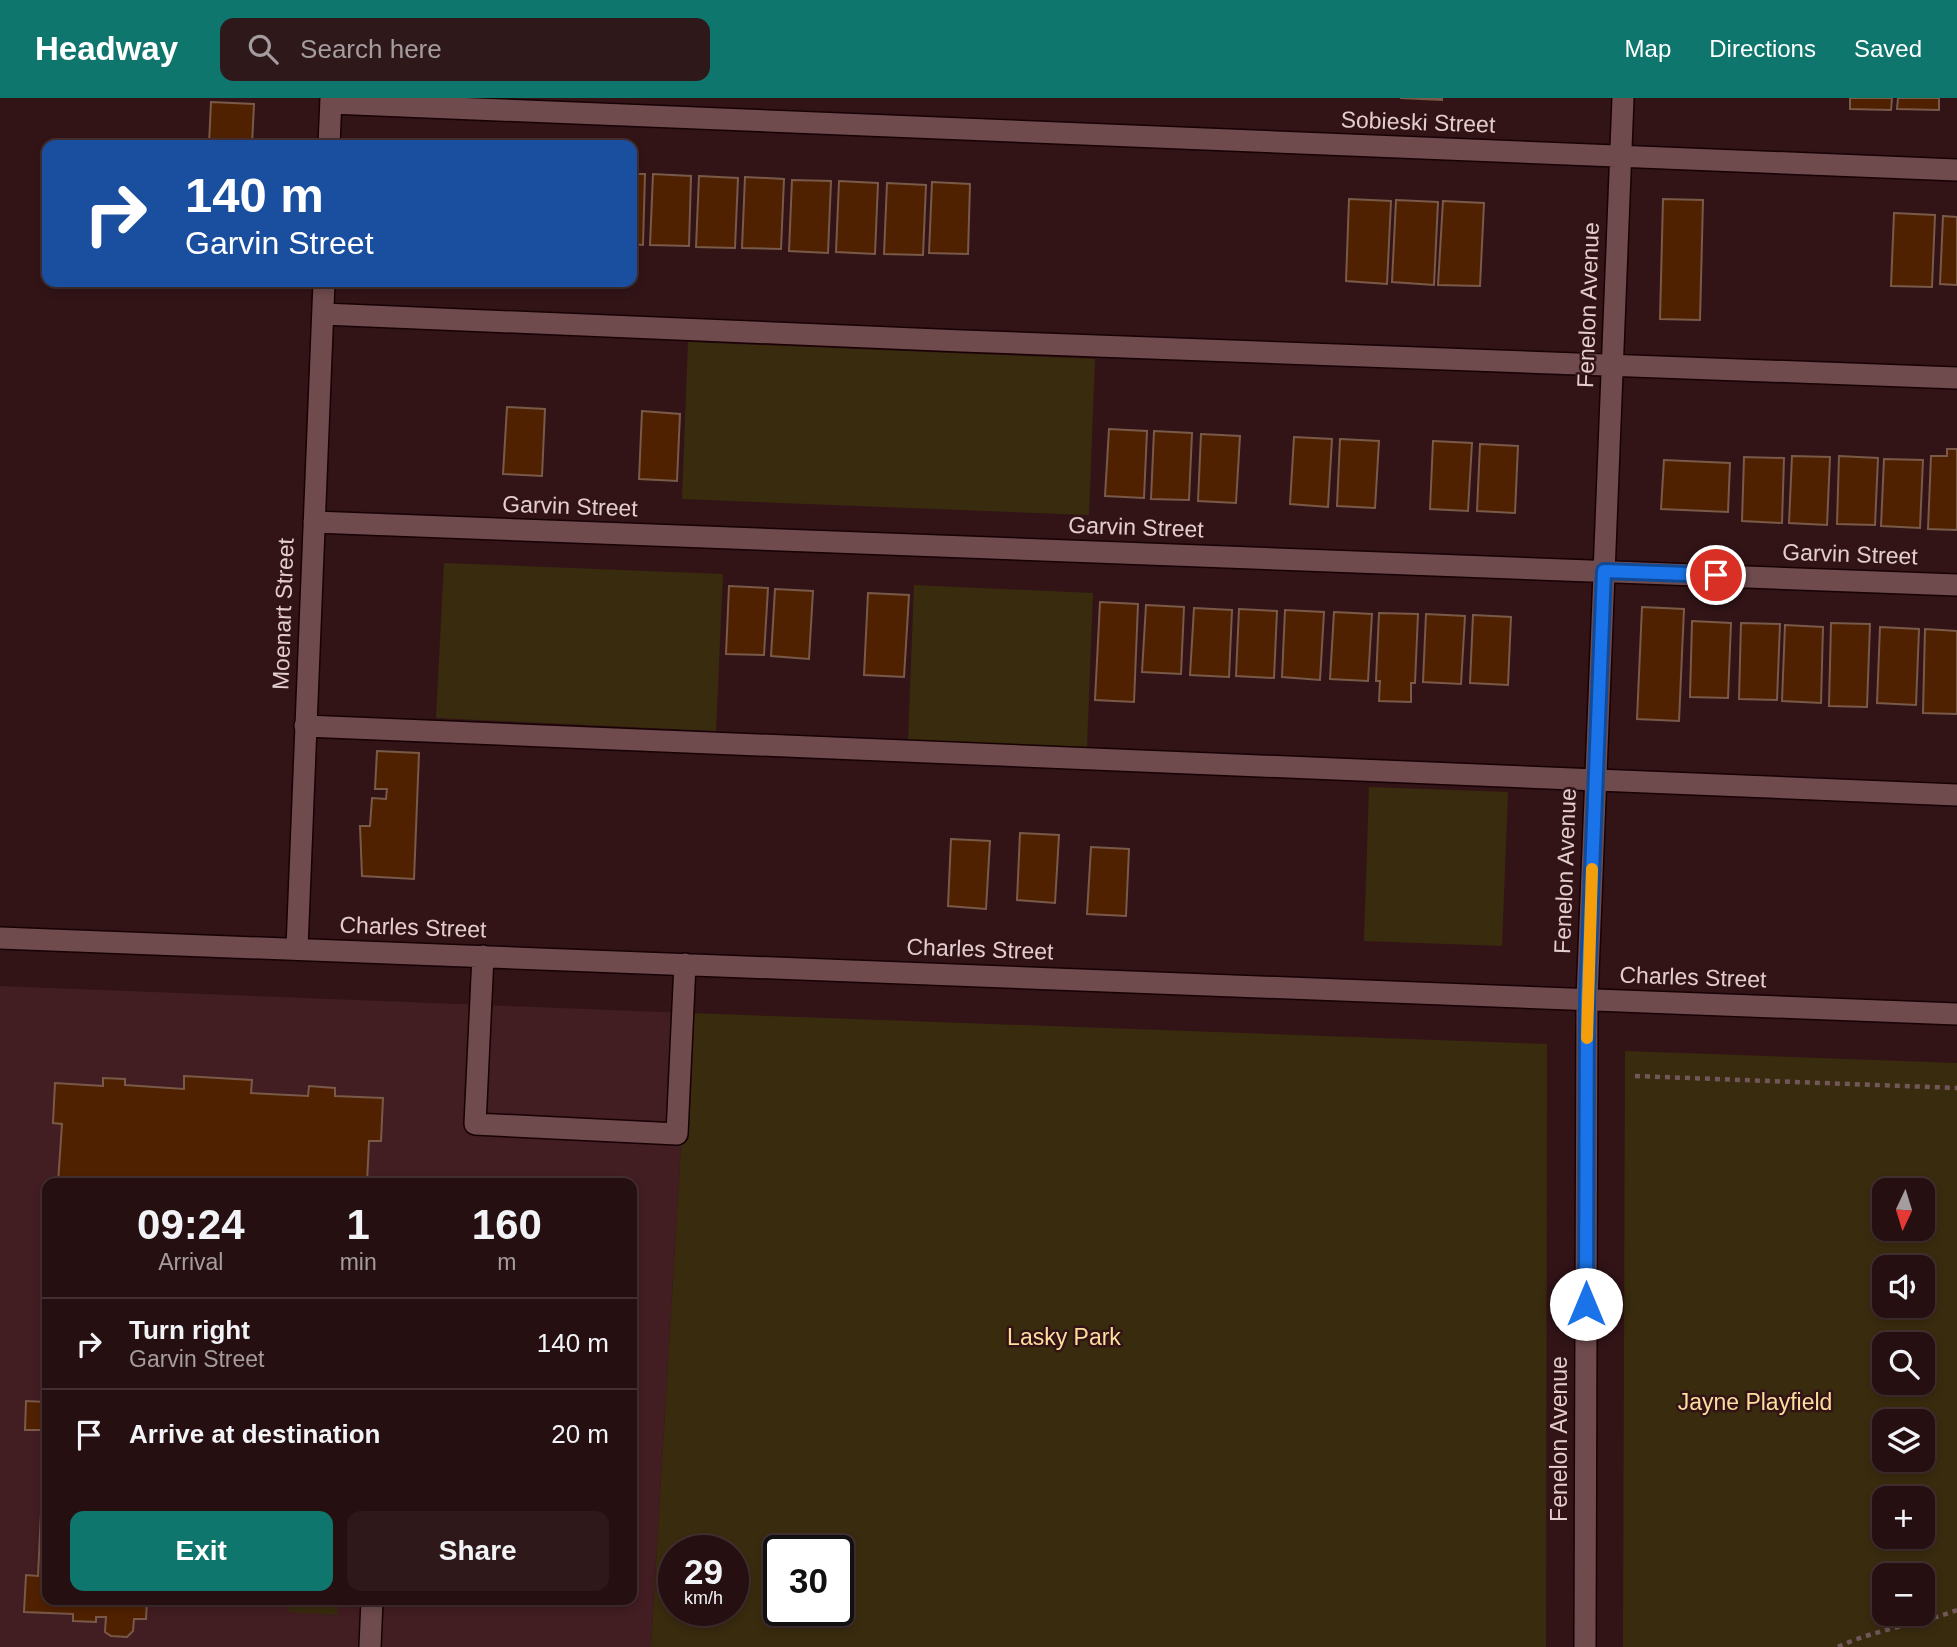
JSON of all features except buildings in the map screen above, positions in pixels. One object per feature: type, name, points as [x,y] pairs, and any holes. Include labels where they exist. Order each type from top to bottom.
[{"type":"street","name":"Fenelon Avenue","points":[[1585,1647],[1587,999],[1623,98]]},
{"type":"street","name":"Sobieski Street","points":[[331,100],[1957,170]]},
{"type":"street","points":[[329,140],[331,100]]},
{"type":"street","name":"Moenart Street","points":[[297,948],[324,287]]},
{"type":"street","points":[[323,314],[976,342],[1612,363],[1957,378]]},
{"type":"street","name":"Garvin Street","points":[[313,522],[1957,585]]},
{"type":"street","points":[[305,726],[1957,795]]},
{"type":"street","name":"Charles Street","points":[[0,938],[1957,1014]]},
{"type":"street","points":[[483,956],[475,1124],[677,1134],[685,964]]},
{"type":"street","points":[[370,1647],[372,1605]]},
{"type":"path","points":[[1635,1076],[1957,1088]]},
{"type":"path","points":[[1838,1647],[1957,1610]]},
{"type":"shaded area","points":[[0,986],[689,1013],[651,1647],[0,1647]]},
{"type":"green space","points":[[688,342],[1095,359],[1089,515],[682,499]]},
{"type":"green space","points":[[444,563],[723,574],[716,731],[436,718]]},
{"type":"green space","points":[[914,585],[1093,593],[1087,747],[908,741]]},
{"type":"green space","points":[[1369,787],[1508,792],[1502,946],[1364,941]]},
{"type":"green space","name":"Lasky Park","points":[[689,1013],[1547,1044],[1546,1647],[651,1647]]},
{"type":"green space","name":"Jayne Playfield","points":[[1625,1051],[1957,1063],[1957,1647],[1623,1647]]},
{"type":"green space","points":[[289,1605],[338,1605],[337,1615],[289,1612]]},
{"type":"slow traffic","points":[[1587,1038],[1592,869]]},
{"type":"route","points":[[1586,1304],[1587,999],[1604,571],[1716,575]]}]
